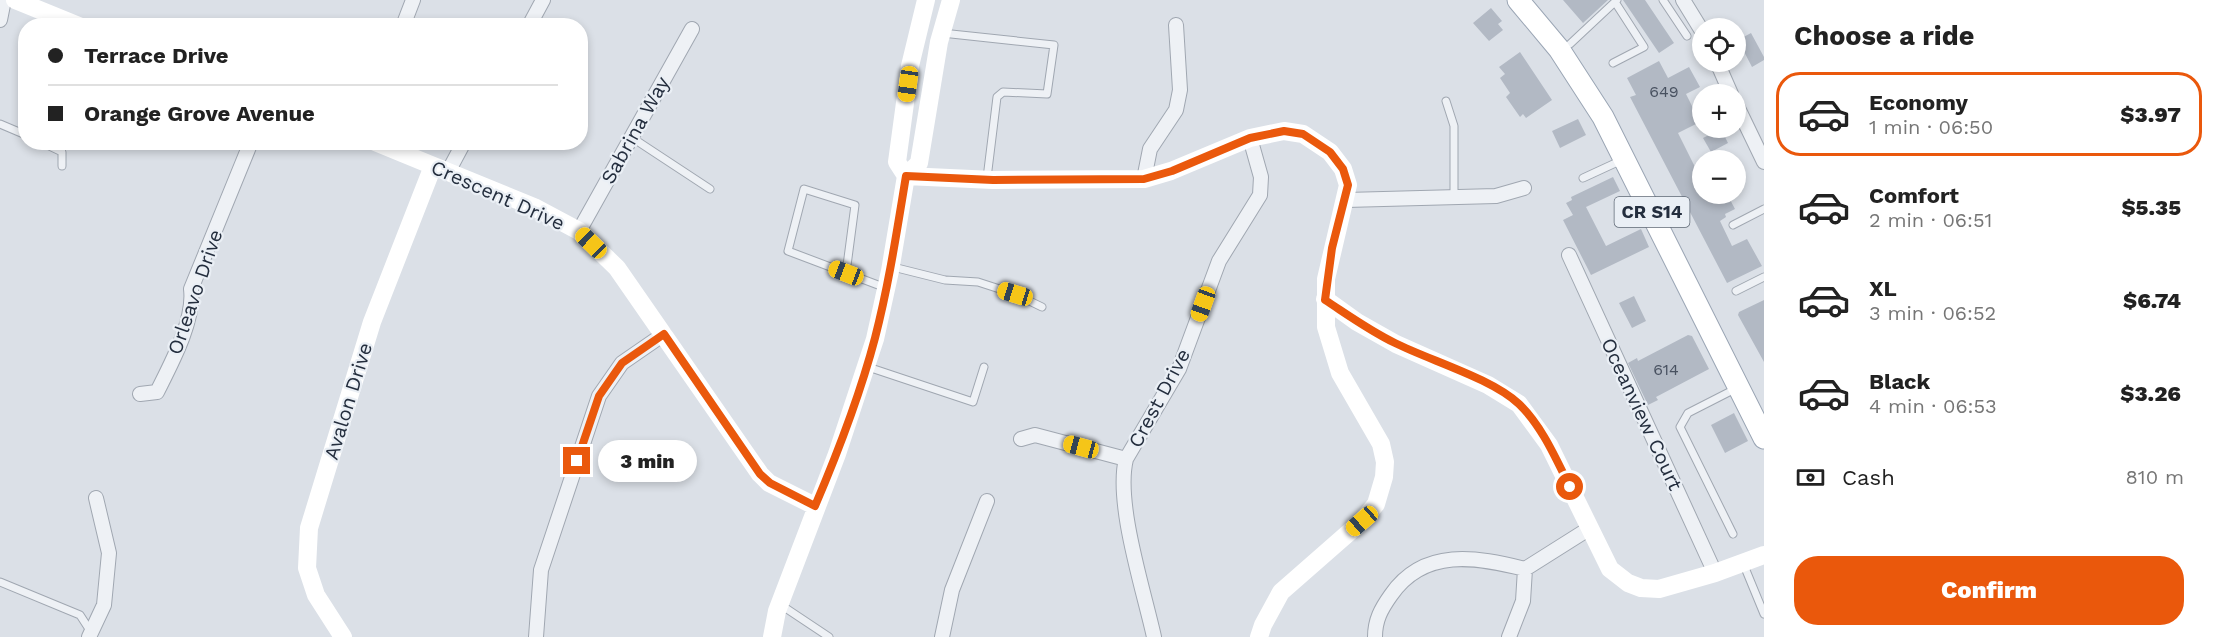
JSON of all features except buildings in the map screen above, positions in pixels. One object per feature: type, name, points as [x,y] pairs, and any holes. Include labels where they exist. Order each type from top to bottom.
[{"type":"main road","name":"CR S14","points":[[1518,0],[1559,49],[1589,91],[1764,438]]},
{"type":"main road","name":"CR S14","points":[[1534,0],[1570,44],[1619,119],[1764,408]]},
{"type":"street","points":[[0,20],[4,0]]},
{"type":"street","points":[[15,0],[59,18]]},
{"type":"street","points":[[406,18],[413,0]]},
{"type":"street","points":[[533,18],[543,0]]},
{"type":"street","points":[[906,176],[897,162],[910,66],[926,0]]},
{"type":"street","points":[[941,37],[937,24],[943,0]]},
{"type":"street","points":[[772,637],[780,604],[815,506],[837,454],[866,366],[891,266],[906,176],[919,163],[941,37],[951,0]]},
{"type":"street","points":[[1683,0],[1694,18]]},
{"type":"street","points":[[1144,179],[1150,149],[1176,110],[1180,90],[1176,25]]},
{"type":"street","name":"Sabrina Way","points":[[579,231],[692,29]]},
{"type":"street","points":[[1746,125],[1764,162]]},
{"type":"street","points":[[906,176],[987,180],[1144,179],[1172,171],[1250,138],[1284,131],[1303,134],[1330,152],[1343,169],[1348,185],[1332,248],[1325,300],[1326,327],[1340,373],[1381,444],[1385,462],[1384,477],[1376,504],[1362,521],[1281,592],[1259,637]]},
{"type":"street","name":"Crest Drive","points":[[1154,637],[1130,530],[1122,472],[1126,459],[1179,369],[1219,261],[1260,195],[1261,177],[1250,138]]},
{"type":"street","name":"Orleavo Drive","points":[[140,394],[157,392],[175,354],[193,303],[191,289],[248,150]]},
{"type":"street","name":"Crescent Drive","points":[[395,150],[534,207],[579,231],[616,268],[760,474],[770,483],[815,506]]},
{"type":"street","points":[[441,169],[457,150]]},
{"type":"street","name":"Avalon Drive","points":[[343,637],[316,596],[307,568],[309,528],[372,322],[441,169]]},
{"type":"street","points":[[1346,200],[1496,196],[1524,188]]},
{"type":"street","name":"Oceanview Court","points":[[1569,255],[1715,573]]},
{"type":"street","points":[[1325,300],[1357,322],[1396,344],[1488,385],[1519,404],[1549,446],[1610,569],[1628,583],[1641,588],[1659,589],[1715,573],[1764,555]]},
{"type":"street","points":[[536,637],[541,570],[599,396],[622,363],[664,334]]},
{"type":"street","points":[[1021,439],[1035,435],[1126,459]]},
{"type":"street","points":[[90,634],[104,605],[109,553],[96,498]]},
{"type":"street","points":[[942,637],[952,590],[987,501]]},
{"type":"street","points":[[1375,637],[1375,624],[1381,609],[1393,591],[1405,577],[1428,565],[1452,559],[1482,558],[1525,569],[1590,528]]},
{"type":"street","points":[[1509,637],[1523,601],[1525,569]]},
{"type":"lane","points":[[1663,0],[1687,36]]},
{"type":"lane","points":[[1570,44],[1616,1],[1644,47],[1613,63]]},
{"type":"lane","points":[[941,37],[1054,45],[1047,94],[1003,92],[997,97],[987,180]]},
{"type":"lane","points":[[1446,101],[1454,126],[1454,197]]},
{"type":"lane","points":[[0,123],[18,131]]},
{"type":"lane","points":[[631,137],[710,189]]},
{"type":"lane","points":[[58,150],[62,152],[62,166]]},
{"type":"lane","points":[[1583,178],[1625,159]]},
{"type":"lane","points":[[846,273],[855,206],[804,189],[788,251],[846,273],[886,288]]},
{"type":"lane","points":[[1733,225],[1764,209]]},
{"type":"lane","points":[[891,266],[945,280],[978,282],[1015,294],[1042,307]]},
{"type":"lane","points":[[1736,291],[1764,277]]},
{"type":"lane","points":[[866,366],[973,402],[984,367]]},
{"type":"lane","points":[[1733,534],[1680,427],[1688,414],[1739,387]]},
{"type":"lane","points":[[1743,563],[1764,614]]},
{"type":"lane","points":[[0,582],[80,615],[90,634]]},
{"type":"lane","points":[[780,604],[829,637]]},
{"type":"route","points":[[577,461],[599,396],[622,363],[664,334],[760,474],[770,483],[815,506],[837,454],[875,339],[890,271],[906,176],[993,180],[1144,179],[1172,171],[1250,138],[1284,131],[1303,134],[1330,152],[1343,169],[1348,185],[1332,248],[1326,279],[1325,300],[1357,322],[1396,344],[1488,385],[1519,404],[1549,446],[1570,487]]}]
